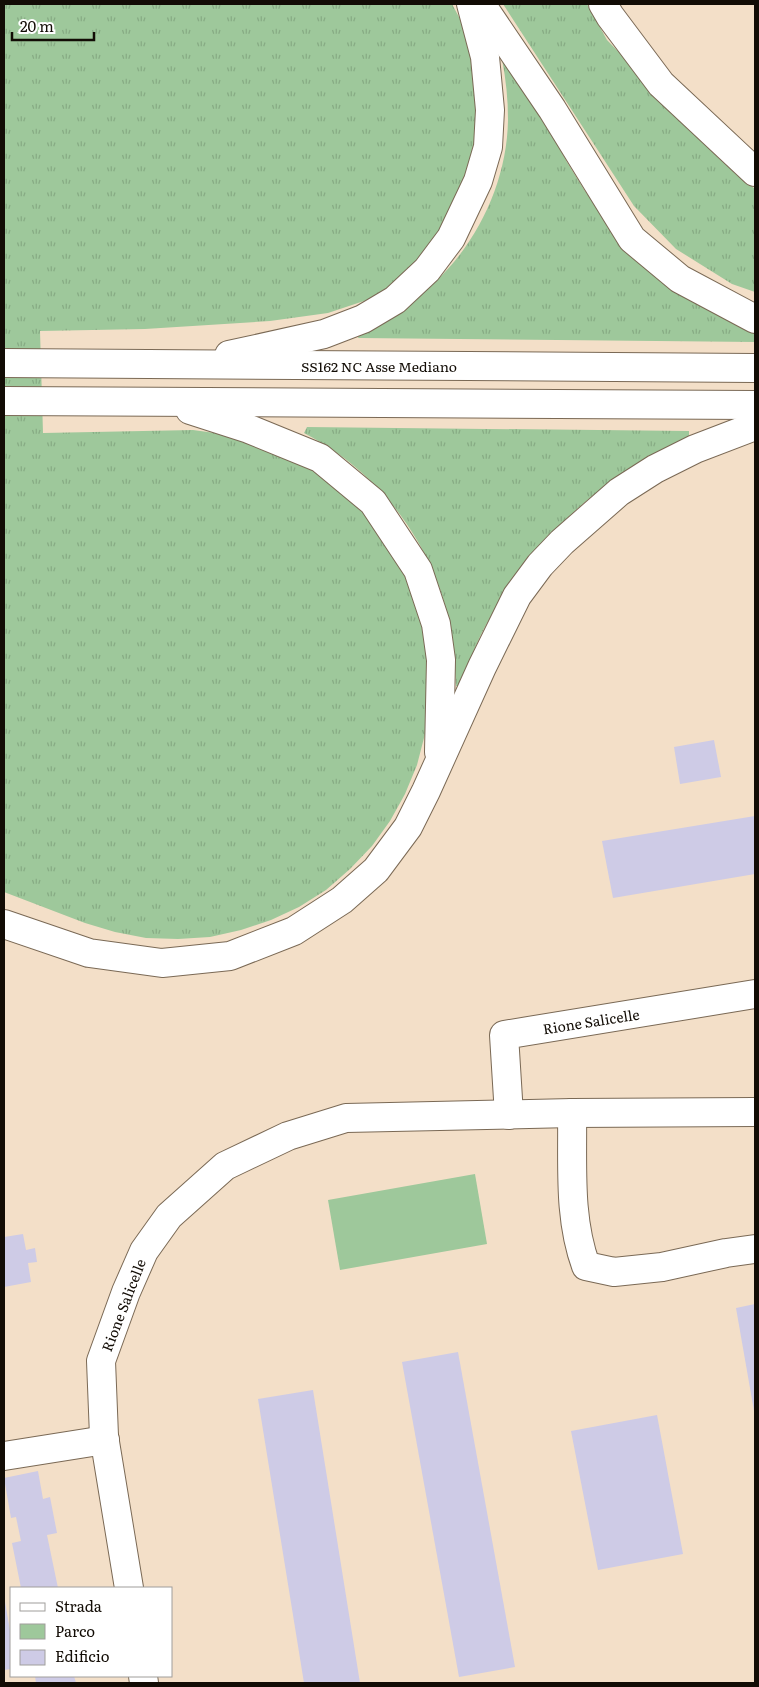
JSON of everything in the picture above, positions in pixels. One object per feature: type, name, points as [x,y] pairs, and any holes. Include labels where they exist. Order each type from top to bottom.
[{"type":"main road","points":[[190,365],[265,346],[324,334],[363,319],[395,300],[427,270],[451,238],[478,181],[488,147],[490,110],[485,57],[471,4]]},
{"type":"main road","points":[[481,4],[552,109],[632,239],[680,279],[755,319]]},
{"type":"main road","points":[[603,4],[661,84],[755,172]]},
{"type":"main road","name":"SS162 NC Asse Mediano","points":[[11,363],[755,368]]},
{"type":"main road","points":[[11,401],[755,405]]},
{"type":"main road","points":[[164,402],[249,429],[320,458],[373,502],[418,570],[436,624],[441,660],[439,763]]},
{"type":"main road","points":[[4,924],[89,953],[162,963],[230,956],[294,931],[342,900],[376,870],[408,827],[517,596],[540,565],[562,542],[619,492],[655,469],[695,449],[755,426]]},
{"type":"main road","name":"Rione Salicelle","points":[[509,1114],[504,1035],[755,994]]},
{"type":"main road","name":"Rione Salicelle","points":[[129,1587],[105,1440],[102,1361],[126,1292],[144,1251],[169,1216],[225,1166],[288,1136],[346,1118],[572,1113],[755,1112]]},
{"type":"main road","points":[[572,1113],[574,1217],[579,1247],[586,1266],[614,1272],[662,1267],[726,1253],[755,1249]]},
{"type":"main road","points":[[4,1456],[105,1440]]},
{"type":"green space","points":[[4,4],[452,4],[460,19],[470,50],[478,113],[475,144],[468,176],[441,234],[400,282],[373,298],[328,313],[270,321],[145,329],[40,331],[43,433],[193,430],[222,434],[270,445],[310,466],[355,504],[376,527],[409,581],[427,641],[430,703],[417,765],[405,794],[390,821],[372,846],[326,890],[299,907],[271,920],[241,930],[210,937],[146,938],[115,932],[85,923],[4,892]]},
{"type":"green space","points":[[503,4],[587,4],[607,40],[732,169],[755,189],[755,292],[732,284],[676,249],[634,206]]},
{"type":"green space","points":[[502,59],[552,133],[585,191],[605,218],[755,327],[755,342],[358,338],[360,333],[418,297],[451,266],[465,248],[488,208],[496,187],[506,143],[508,105]]},
{"type":"green space","points":[[307,427],[689,431],[689,438],[625,472],[584,503],[547,539],[514,579],[500,601],[479,638],[460,686],[456,686],[454,651],[449,622],[441,593],[416,539],[400,515],[381,492],[360,471],[337,453],[304,433]]},
{"type":"green space","points":[[475,1174],[487,1244],[340,1270],[328,1200]]},
{"type":"building","points":[[714,740],[721,777],[680,784],[674,747]]},
{"type":"building","points":[[755,816],[755,874],[613,898],[602,841]]},
{"type":"building","points":[[23,1234],[26,1250],[35,1248],[37,1262],[28,1263],[31,1282],[4,1287],[4,1237]]},
{"type":"building","points":[[755,1304],[755,1411],[754,1411],[736,1308]]},
{"type":"building","points":[[458,1352],[515,1667],[459,1677],[402,1362]]},
{"type":"building","points":[[313,1390],[360,1683],[304,1683],[258,1399]]},
{"type":"building","points":[[657,1415],[683,1554],[598,1570],[571,1431]]},
{"type":"building","points":[[38,1471],[43,1499],[50,1497],[57,1533],[47,1535],[58,1587],[21,1587],[12,1543],[21,1541],[16,1517],[11,1518],[4,1478]]},
{"type":"building","points":[[4,1596],[10,1630],[10,1669],[4,1670]]},
{"type":"building","points":[[35,1677],[74,1677],[76,1683],[36,1683]]}]
